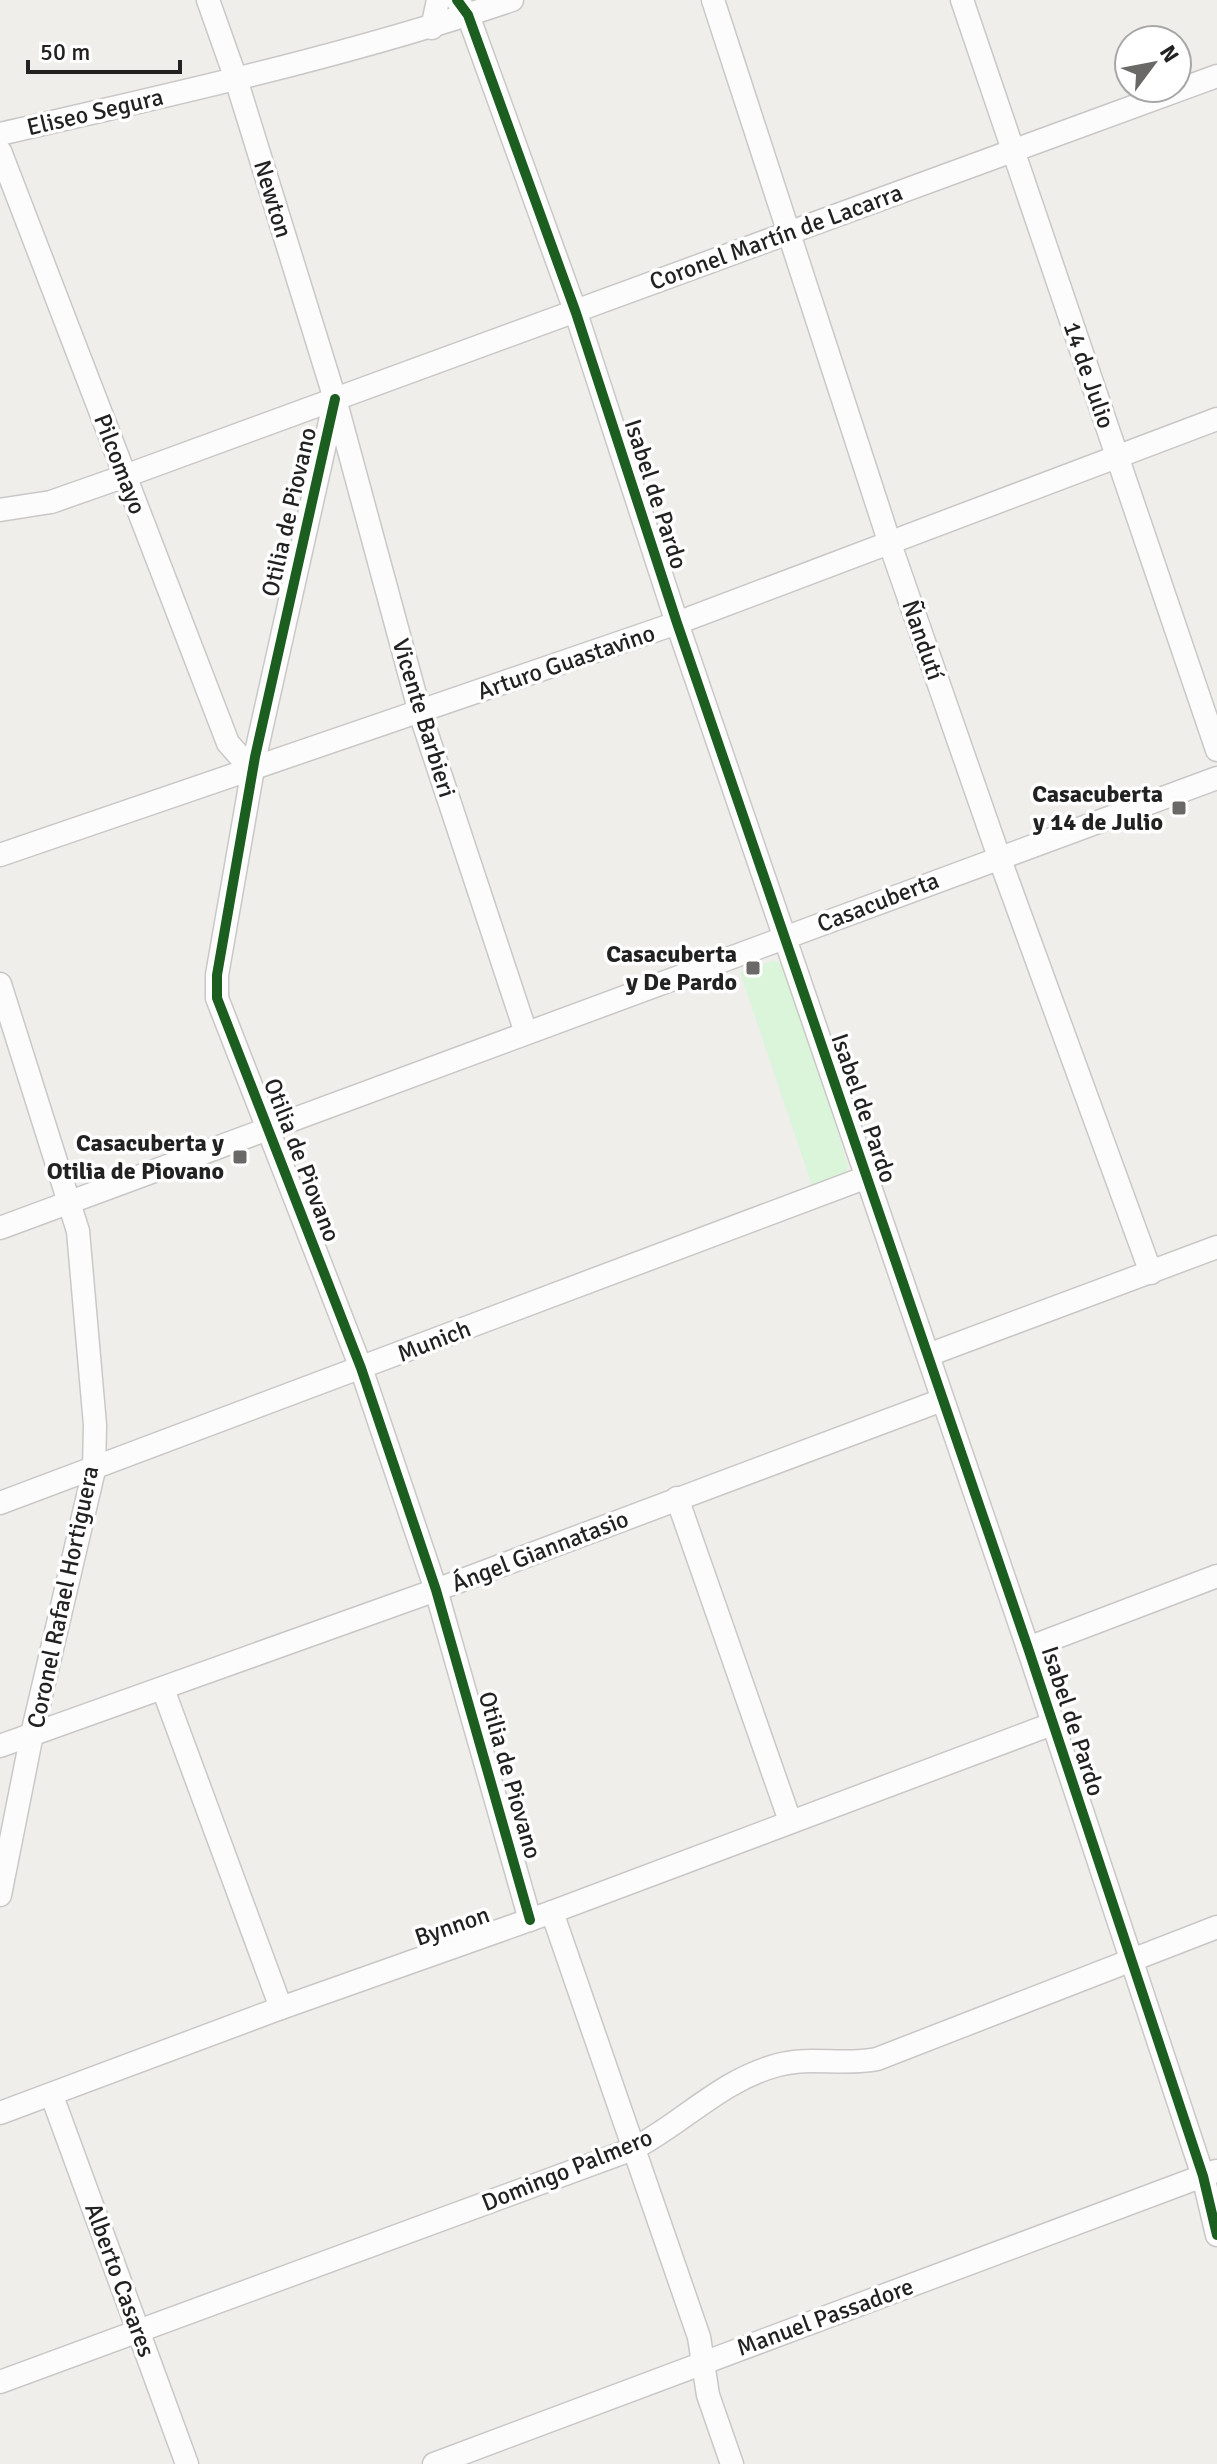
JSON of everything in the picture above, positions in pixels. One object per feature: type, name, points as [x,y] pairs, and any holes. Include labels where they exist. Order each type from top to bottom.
[{"type":"street","name":"Newton","points":[[208,0],[236,79],[335,399]]},
{"type":"street","points":[[432,28],[438,0]]},
{"type":"street","name":"Eliseo Segura","points":[[0,134],[236,79],[432,28],[462,8],[512,0]]},
{"type":"street","name":"Ñandutí","points":[[713,0],[890,544],[999,857],[1151,1273]]},
{"type":"street","name":"14 de Julio","points":[[962,0],[1217,750]]},
{"type":"street","name":"Isabel de Pardo","points":[[462,8],[576,313],[677,623],[1028,1648],[1131,1960],[1210,2173],[1217,2235]]},
{"type":"street","name":"Coronel Martín de Lacarra","points":[[0,510],[51,502],[125,476],[576,313],[788,230],[1217,76]]},
{"type":"street","name":"Pilcomayo","points":[[0,151],[228,743],[252,770]]},
{"type":"street","name":"Vicente Barbieri","points":[[335,399],[420,713],[526,1033]]},
{"type":"street","name":"Otilia de Piovano","points":[[335,399],[252,770],[217,975],[217,998],[361,1368],[436,1590],[530,1920]]},
{"type":"street","name":"Arturo Guastavino","points":[[0,855],[677,623],[1217,419]]},
{"type":"street","name":"Casacuberta","points":[[0,1228],[1217,778]]},
{"type":"street","name":"Coronel Rafael Hortiguera","points":[[0,984],[72,1202],[78,1231],[92,1395],[94,1470],[32,1734],[0,1895]]},
{"type":"street","name":"Munich","points":[[0,1503],[867,1177]]},
{"type":"street","points":[[928,1355],[1217,1247]]},
{"type":"street","name":"Ángel Giannatasio","points":[[0,1746],[436,1590],[942,1400]]},
{"type":"street","points":[[677,1498],[790,1821]]},
{"type":"street","points":[[1028,1648],[1217,1576]]},
{"type":"street","points":[[163,1689],[281,2008]]},
{"type":"street","name":"Bynnon","points":[[0,2113],[281,2008],[552,1912],[1052,1724]]},
{"type":"street","points":[[552,1912],[699,2337],[708,2395],[732,2464]]},
{"type":"street","name":"Domingo Palmero","points":[[0,2382],[633,2149],[657,2136],[711,2096],[777,2065],[800,2061],[857,2063],[877,2059],[1217,1927]]},
{"type":"street","name":"Alberto Casares","points":[[52,2096],[187,2464]]},
{"type":"street","name":"Manuel Passadore","points":[[434,2464],[1210,2173]]},
{"type":"green space","points":[[772,961],[786,963],[790,971],[848,1167],[843,1176],[813,1189],[740,972]]},
{"type":"cycle path","points":[[457,0],[468,15],[576,313],[677,623],[1028,1648],[1203,2176],[1217,2235]]},
{"type":"cycle path","points":[[335,399],[255,757],[217,975],[217,998],[361,1368],[436,1590],[530,1920]]},
{"type":"place","name":"Casacuberta y 14 de Julio","points":[[1179,808]]},
{"type":"place","name":"Casacuberta y De Pardo","points":[[753,968]]},
{"type":"place","name":"Casacuberta y Otilia de Piovano","points":[[240,1157]]}]
